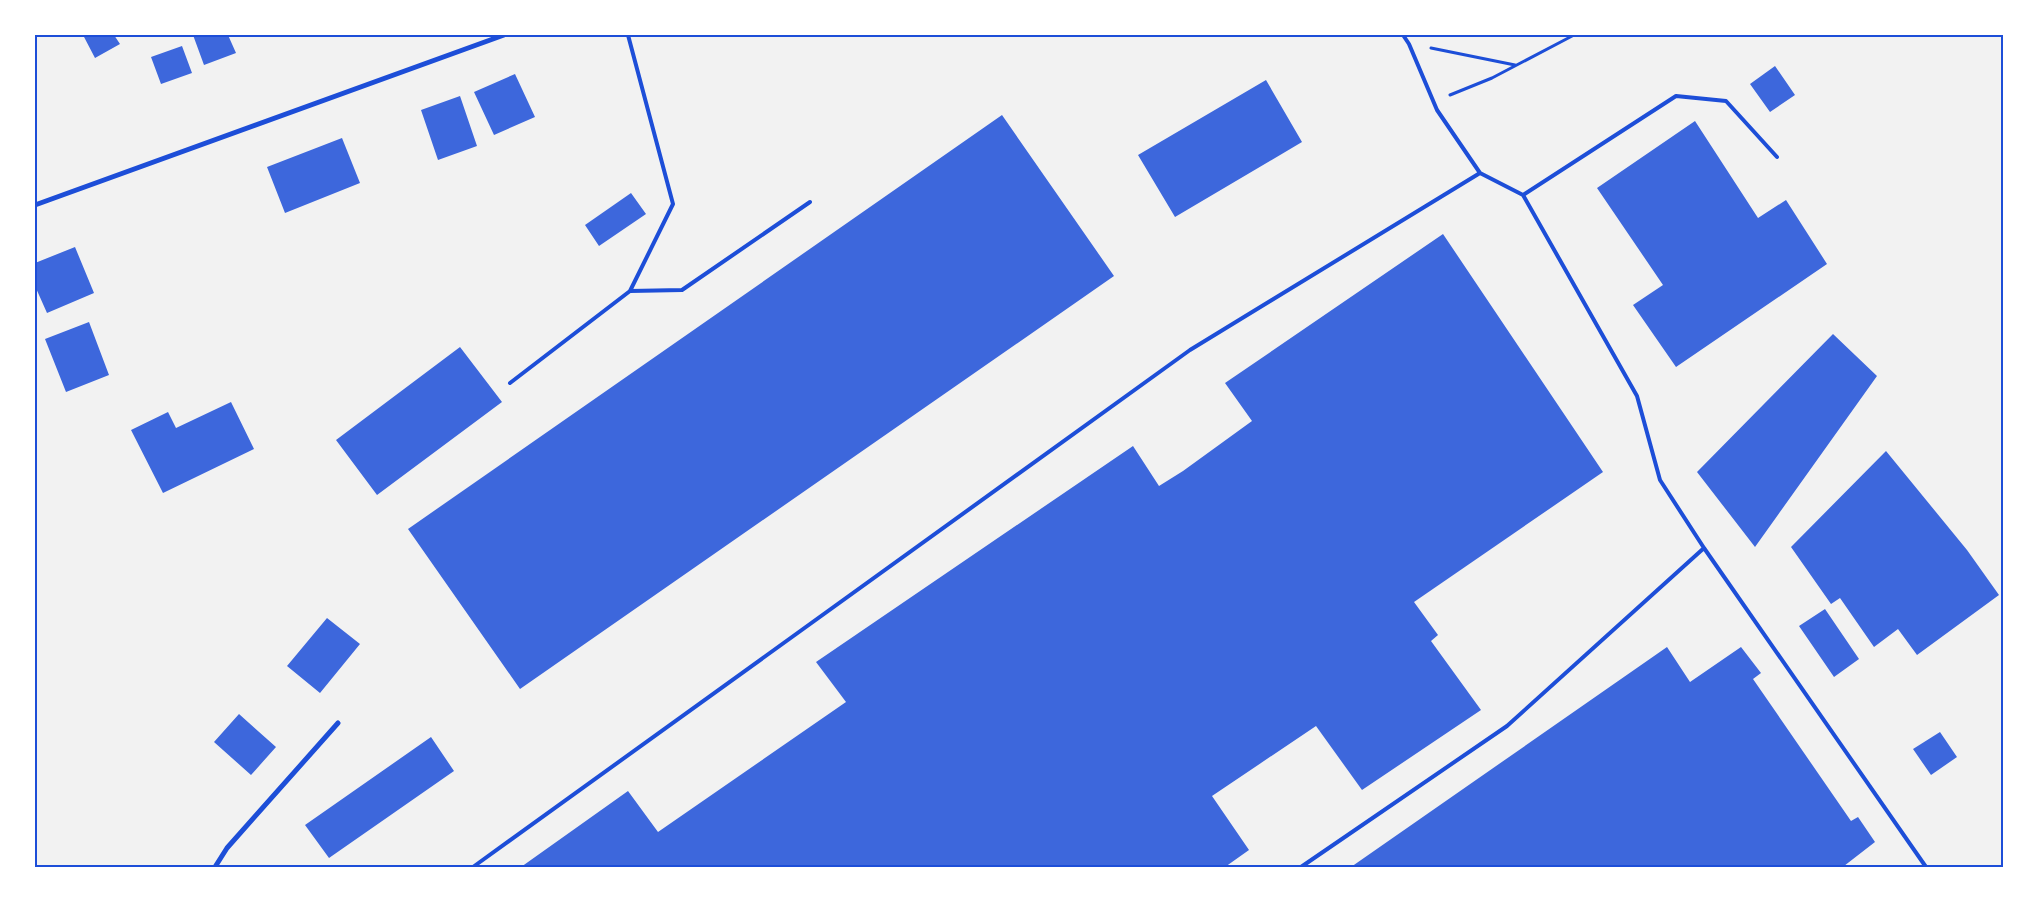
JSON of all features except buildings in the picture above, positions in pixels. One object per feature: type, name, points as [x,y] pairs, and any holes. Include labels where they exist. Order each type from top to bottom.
[{"type":"street","points":[[35,204],[504,35]]},
{"type":"street","points":[[215,867],[228,848],[338,723]]},
{"type":"lane","points":[[510,382],[630,292],[673,204],[628,35]]},
{"type":"lane","points":[[1402,35],[1408,44],[1434,103],[1480,173],[1523,195],[1637,396],[1660,480],[1704,548],[1926,867]]},
{"type":"lane","points":[[1523,195],[1676,96],[1726,101],[1777,157]]},
{"type":"lane","points":[[473,867],[1190,350],[1480,173]]},
{"type":"lane","points":[[630,292],[682,290],[810,202]]},
{"type":"lane","points":[[1300,867],[1508,726],[1704,548]]},
{"type":"path","points":[[1434,103],[1516,65],[1574,35]]},
{"type":"path","points":[[1408,44],[1516,65]]}]
